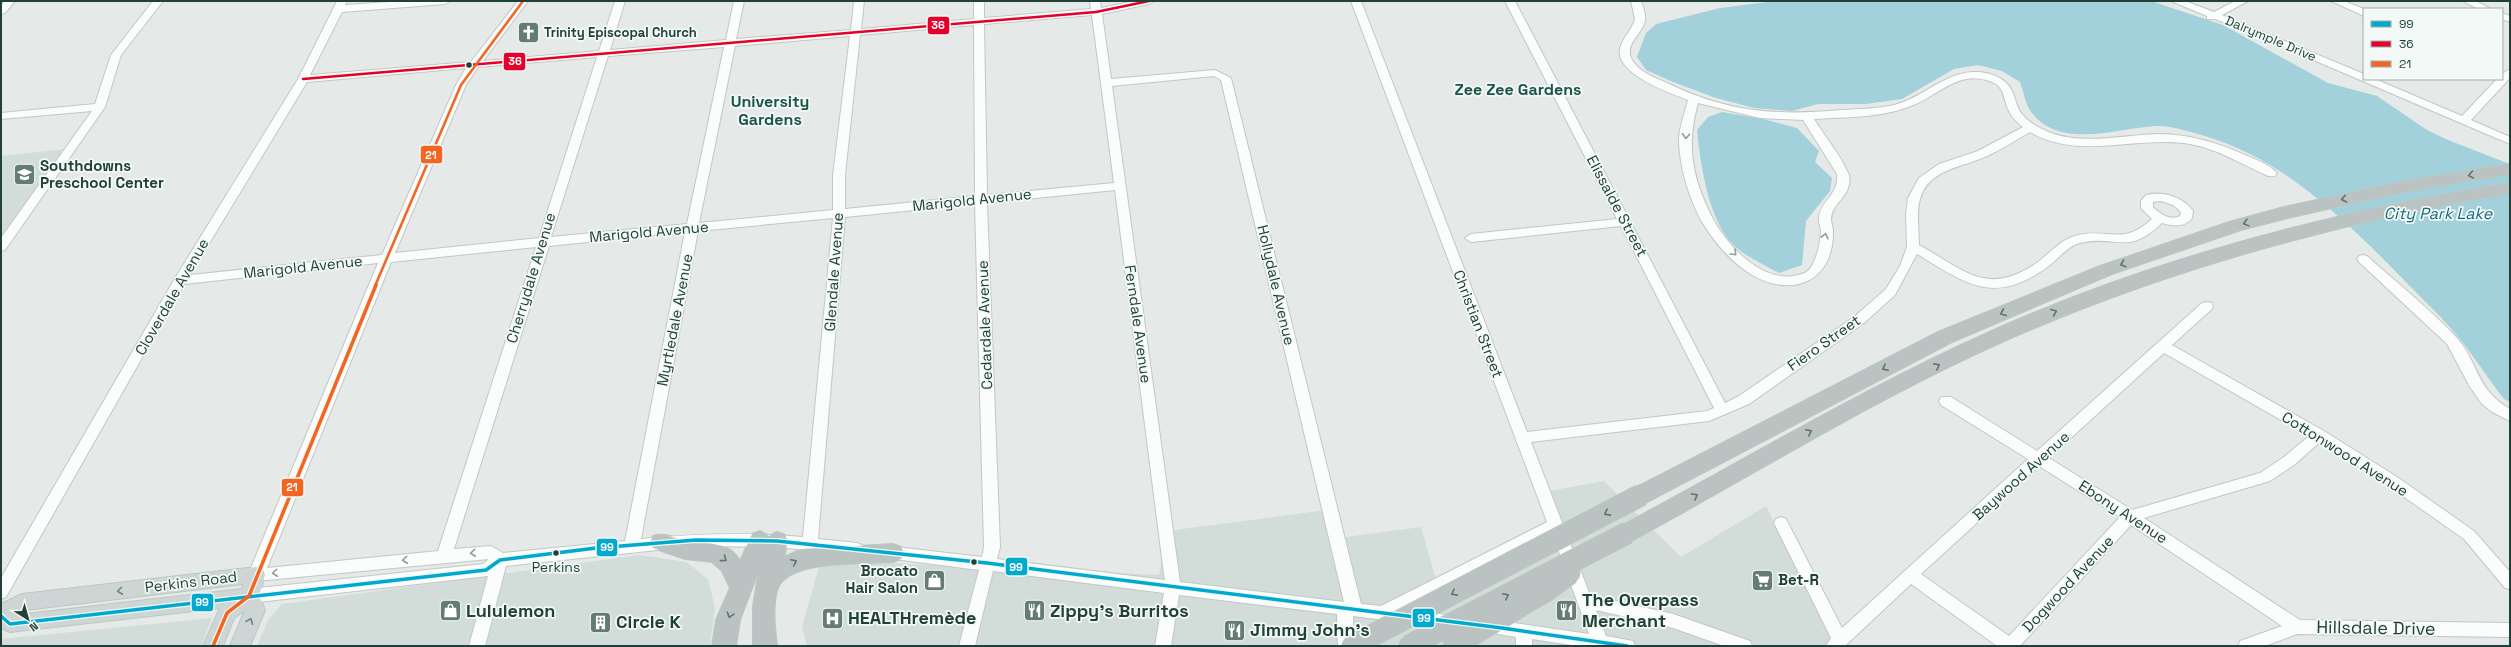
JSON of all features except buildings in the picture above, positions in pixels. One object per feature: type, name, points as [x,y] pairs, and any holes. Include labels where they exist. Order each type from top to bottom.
[{"type":"highway","points":[[1352,646],[1946,337],[2106,270],[2235,226],[2284,213],[2402,187],[2510,169]]},
{"type":"highway","points":[[1409,646],[1661,515],[1797,438],[1981,343],[2090,296],[2300,231],[2391,210],[2510,188]]},
{"type":"highway","points":[[1453,646],[1546,590],[1627,533]]},
{"type":"highway","points":[[724,646],[728,620],[740,586],[769,540]]},
{"type":"highway","points":[[765,646],[763,614],[769,540]]},
{"type":"highway","points":[[661,542],[685,550],[700,550],[718,554],[731,565],[740,586]]},
{"type":"highway","points":[[766,588],[775,574],[802,558],[893,553]]},
{"type":"main road","points":[[213,646],[227,613],[249,596],[256,575]]},
{"type":"main road","name":"Perkins Road","points":[[249,596],[10,624],[1,615],[22,602],[256,575]]},
{"type":"main road","points":[[240,646],[255,610],[249,596]]},
{"type":"street","points":[[1,11],[10,1]]},
{"type":"street","points":[[1,247],[100,107],[116,55],[158,1]]},
{"type":"street","points":[[340,5],[445,1]]},
{"type":"street","points":[[256,575],[387,258],[453,104],[474,64],[523,1]]},
{"type":"street","name":"Cherrydale Avenue","points":[[444,556],[542,242],[620,1]]},
{"type":"street","name":"Myrtledale Avenue","points":[[632,545],[692,228],[739,1]]},
{"type":"street","name":"Glendale Avenue","points":[[810,544],[839,213],[839,175],[859,1]]},
{"type":"street","name":"Cedardale Avenue","points":[[967,646],[992,547],[981,198],[979,1]]},
{"type":"street","points":[[303,79],[979,22],[1096,6],[1149,1]]},
{"type":"street","name":"Christian Street","points":[[1356,1],[1506,397],[1602,644]]},
{"type":"street","name":"Elissalde Street","points":[[1510,1],[1626,222],[1722,411]]},
{"type":"street","points":[[1636,1],[1640,19],[1626,46],[1625,54],[1628,60],[1643,75],[1694,98],[1715,104],[1779,117],[1806,117],[1898,107],[1912,103],[1960,77],[1977,76],[1993,78],[2004,85],[2014,112],[2030,127],[2052,136],[2082,141],[2180,139],[2230,153],[2271,173]]},
{"type":"street","name":"Dalrymple Drive","points":[[2176,1],[2363,78]]},
{"type":"street","points":[[2213,16],[2243,1]]},
{"type":"street","points":[[2336,1],[2363,12]]},
{"type":"street","points":[[2468,1],[2484,8]]},
{"type":"street","name":"Cloverdale Avenue","points":[[1,592],[180,280],[303,79],[340,5]]},
{"type":"street","name":"Ferndale Avenue","points":[[1096,6],[1172,587],[1163,646]]},
{"type":"street","name":"Hollydale Avenue","points":[[1106,83],[1215,73],[1226,78],[1349,609],[1346,646]]},
{"type":"street","name":"Dalrymple Drive","points":[[2367,80],[2510,141]]},
{"type":"street","points":[[2464,121],[2499,80]]},
{"type":"street","points":[[1694,98],[1685,135],[1686,149],[1703,211],[1718,236],[1746,265],[1760,275],[1777,280],[1794,282],[1806,278],[1816,270],[1827,231],[1825,217],[1844,185],[1843,174],[1806,117]]},
{"type":"street","points":[[1,116],[100,107]]},
{"type":"street","name":"Fiero Street","points":[[1523,438],[1690,419],[1722,411],[1744,400],[1878,305],[1898,282],[1913,247],[1914,198],[1923,181],[1943,167],[1988,151],[2030,127]]},
{"type":"street","name":"Marigold Avenue","points":[[180,280],[981,198],[1119,186]]},
{"type":"street","points":[[1913,247],[1971,279],[1993,286],[2030,272],[2073,241],[2085,239],[2116,240],[2131,238],[2153,226],[2160,218]]},
{"type":"street","points":[[1471,238],[1626,222]]},
{"type":"street","points":[[2363,259],[2452,341],[2463,357],[2475,387],[2488,401],[2510,416]]},
{"type":"street","name":"Baywood Avenue","points":[[1837,643],[2207,306]]},
{"type":"street","name":"Cottonwood Avenue","points":[[2163,346],[2319,436],[2392,481],[2469,535],[2510,583]]},
{"type":"street","name":"Ebony Avenue","points":[[1946,401],[2130,516],[2297,627]]},
{"type":"street","name":"Dogwood Avenue","points":[[2010,646],[2130,516],[2187,498],[2235,487],[2265,477],[2289,461],[2319,436]]},
{"type":"street","points":[[1782,523],[1837,643]]},
{"type":"street","points":[[1383,613],[1556,524]]},
{"type":"street","name":"Perkins Road","points":[[249,596],[486,570],[500,560],[632,545],[661,542],[769,540],[988,564],[1502,628],[1524,638],[1627,646]]},
{"type":"street","name":"Perkins Road","points":[[256,575],[491,552],[500,560]]},
{"type":"street","points":[[477,646],[500,560]]},
{"type":"street","points":[[1910,575],[2010,646]]},
{"type":"street","points":[[1586,601],[1674,621],[1744,646]]},
{"type":"street","name":"Hillsdale Drive","points":[[2246,646],[2297,627],[2510,630]]},
{"type":"street","points":[[1474,646],[1502,628]]},
{"type":"shaded area","name":"Southdowns Preschool Center","points":[[67,149],[1,240],[1,156]]},
{"type":"shaded area","points":[[1604,481],[1681,557],[1766,506],[1832,638],[1843,646],[807,646],[802,627],[821,560],[1159,575],[1167,531],[1326,510],[1331,539],[1421,527],[1436,580],[1560,519],[1549,491]]},
{"type":"shaded area","points":[[639,555],[686,562],[708,579],[715,608],[710,646],[257,646],[268,620],[282,604]]},
{"type":"shaded area","points":[[212,618],[201,646],[1,646],[1,639]]},
{"type":"water","name":"City Park Lake","points":[[1776,1],[2151,1],[2223,25],[2328,83],[2377,96],[2427,130],[2448,140],[2510,164],[2510,402],[2504,399],[2467,348],[2448,325],[2336,214],[2287,176],[2262,160],[2234,147],[2205,136],[2162,126],[2091,134],[2074,134],[2058,131],[2044,124],[2032,113],[2026,102],[2020,82],[2002,71],[1978,65],[1954,69],[1902,99],[1866,104],[1818,104],[1792,111],[1754,108],[1716,98],[1646,70],[1637,57],[1646,33],[1656,24],[1720,8]]},
{"type":"water","points":[[1722,112],[1763,119],[1797,128],[1819,151],[1815,162],[1832,178],[1830,191],[1806,221],[1802,265],[1779,273],[1752,259],[1740,250],[1729,240],[1722,229],[1710,203],[1706,188],[1697,130],[1708,117]]},
{"type":"transit line","name":"21","points":[[213,646],[227,613],[249,596],[339,370],[461,85],[472,68],[523,1]]},
{"type":"transit line","name":"36","points":[[303,79],[1096,12],[1149,1]]},
{"type":"transit line","name":"99","points":[[1,616],[10,624],[486,570],[500,560],[596,548],[696,540],[777,541],[987,563],[1502,628],[1627,646]]},
{"type":"place","name":"Trinity Episcopal Church","points":[[529,32]]},
{"type":"place","name":"Southdowns Preschool Center","points":[[25,175]]},
{"type":"place","name":"Perkins","points":[[556,553]]},
{"type":"place","name":"Brocato Hair Salon","points":[[934,580]]},
{"type":"place","name":"Bet-R","points":[[1762,580]]},
{"type":"place","name":"The Overpass Merchant","points":[[1567,610]]},
{"type":"place","name":"Lululemon","points":[[451,611]]},
{"type":"place","name":"Zippy's Burritos","points":[[1034,611]]},
{"type":"place","name":"HEALTHremède","points":[[833,618]]},
{"type":"place","name":"Circle K","points":[[600,622]]},
{"type":"place","name":"Jimmy John's","points":[[1234,630]]},
{"type":"district","name":"Zee Zee Gardens","points":[[1518,89]]},
{"type":"district","name":"University Gardens","points":[[770,110]]}]
